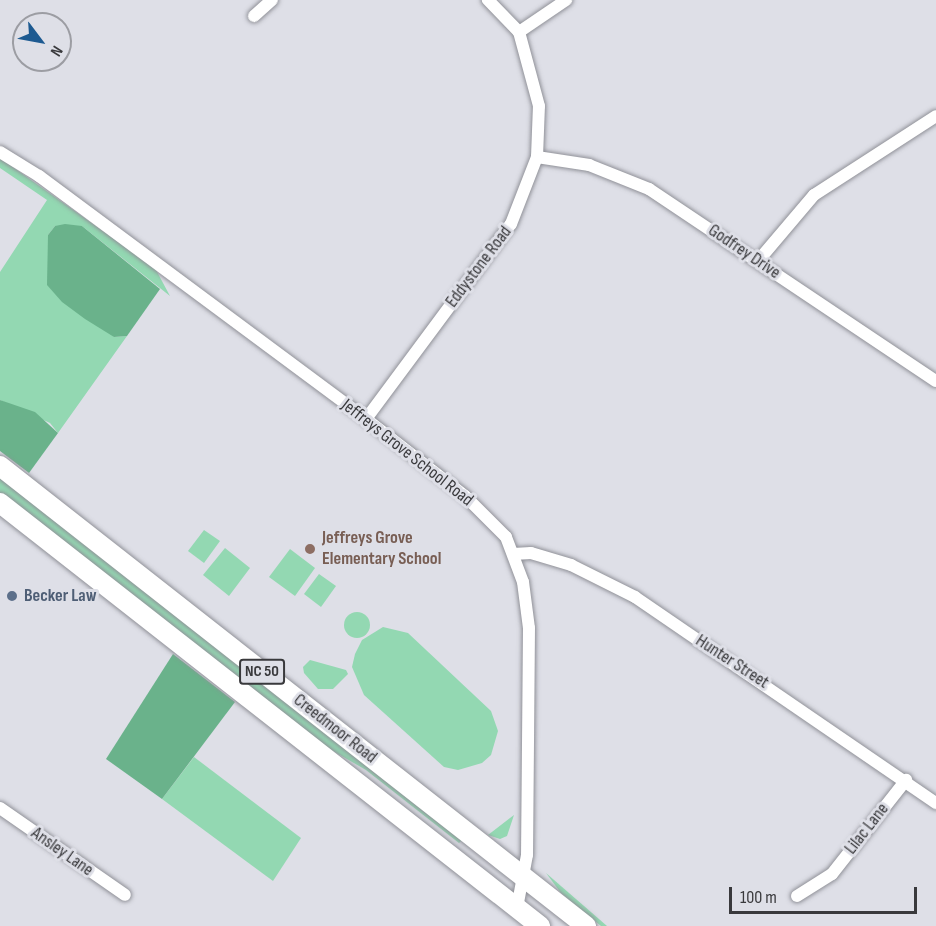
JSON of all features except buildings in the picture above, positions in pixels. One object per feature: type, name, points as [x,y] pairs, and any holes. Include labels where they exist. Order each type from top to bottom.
[{"type":"main road","name":"Creedmoor Road","points":[[0,466],[586,926]]},
{"type":"main road","name":"Creedmoor Road","points":[[0,503],[540,926]]},
{"type":"street","points":[[254,16],[272,0]]},
{"type":"street","name":"Eddystone Road","points":[[366,419],[511,224],[537,157],[539,106],[519,32],[488,0]]},
{"type":"street","points":[[519,32],[566,0]]},
{"type":"street","points":[[758,261],[814,195],[936,116]]},
{"type":"street","name":"Jeffreys Grove School Road","points":[[0,153],[39,176],[366,419],[465,495],[506,537],[527,601],[529,628],[527,855],[517,908]]},
{"type":"street","name":"Godfrey Drive","points":[[537,157],[589,165],[649,189],[936,381]]},
{"type":"street","name":"Hunter Street","points":[[513,554],[531,553],[571,565],[635,597],[906,780],[936,803]]},
{"type":"street","name":"Lilac Lane","points":[[797,896],[832,874],[906,780]]},
{"type":"street","name":"Ansley Lane","points":[[0,808],[125,895]]},
{"type":"green space","points":[[0,158],[155,268],[170,296],[82,226],[55,226],[48,235],[114,337],[127,336],[58,433],[50,423],[0,400],[0,272],[47,200],[0,168]]},
{"type":"green space","points":[[65,224],[82,226],[160,289],[127,336],[114,337],[85,319],[62,302],[47,285],[48,235],[55,226]]},
{"type":"green space","points":[[0,400],[35,412],[58,433],[29,473],[0,451]]},
{"type":"green space","points":[[0,477],[462,840],[459,843],[366,770],[314,740],[0,493]]},
{"type":"green space","points":[[204,530],[220,541],[204,563],[188,551]]},
{"type":"green space","points":[[225,548],[250,568],[229,596],[203,575]]},
{"type":"green space","points":[[290,549],[315,568],[295,596],[269,577]]},
{"type":"green space","points":[[319,574],[336,586],[321,607],[304,594]]},
{"type":"green space","points":[[357,612],[366,616],[370,625],[366,634],[357,638],[348,634],[344,625],[348,616]]},
{"type":"green space","points":[[383,627],[408,633],[491,711],[498,731],[491,755],[482,763],[458,770],[444,767],[364,695],[352,667],[355,654],[362,640]]},
{"type":"green space","points":[[173,654],[235,702],[162,799],[106,759]]},
{"type":"green space","points":[[310,660],[346,670],[348,674],[333,689],[318,689],[304,673],[303,667]]},
{"type":"green space","points":[[194,757],[301,838],[273,881],[162,799]]},
{"type":"green space","points":[[514,815],[507,836],[500,839],[488,835]]},
{"type":"green space","points":[[546,873],[607,926],[601,926],[561,893]]},
{"type":"place","name":"Jeffreys Grove Elementary School","points":[[310,549]]},
{"type":"place","name":"Becker Law","points":[[12,596]]}]
